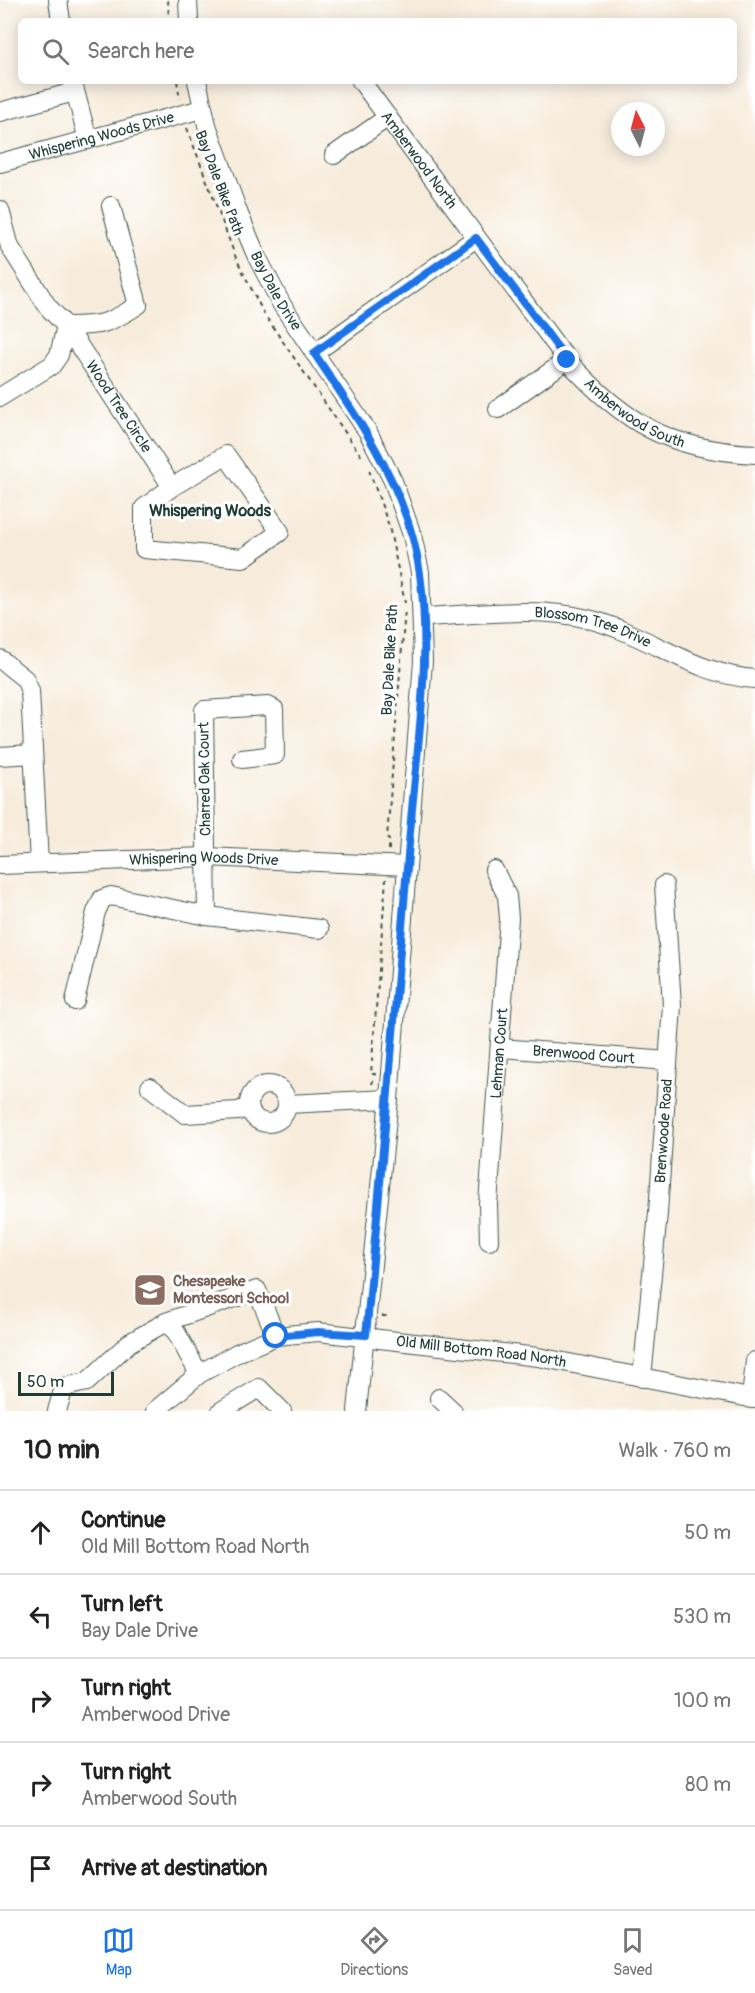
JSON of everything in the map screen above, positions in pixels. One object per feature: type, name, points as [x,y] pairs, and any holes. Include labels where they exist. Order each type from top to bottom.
[{"type":"street","points":[[58,0],[61,18]]},
{"type":"street","points":[[188,0],[189,18]]},
{"type":"street","name":"Bay Dale Drive","points":[[197,84],[202,109],[237,212],[257,257],[282,305],[368,432],[393,481],[416,553],[423,617],[423,661],[389,1099],[357,1411]]},
{"type":"street","name":"Amberwood North","points":[[363,84],[476,238]]},
{"type":"street","points":[[0,112],[73,87],[88,140]]},
{"type":"street","name":"Whispering Woods Drive","points":[[0,163],[202,109]]},
{"type":"street","points":[[334,155],[388,117]]},
{"type":"street","points":[[0,397],[52,365],[59,355],[66,326],[94,326],[111,322],[138,305],[111,206]]},
{"type":"street","name":"Wood Tree Circle","points":[[0,210],[10,247],[48,307],[66,326],[172,487]]},
{"type":"street","points":[[314,353],[476,238]]},
{"type":"street","name":"Amberwood South","points":[[476,238],[567,360],[612,405],[666,439],[701,449],[755,454]]},
{"type":"street","points":[[498,410],[567,360]]},
{"type":"street","points":[[226,455],[280,532],[243,558],[144,549],[144,508],[172,487],[226,455]]},
{"type":"street","name":"Blossom Tree Drive","points":[[423,617],[535,613],[589,619],[697,665],[755,679]]},
{"type":"street","points":[[0,659],[25,679],[30,691],[39,863]]},
{"type":"street","name":"Charred Oak Court","points":[[206,857],[204,710],[268,706],[274,709],[275,755],[242,759]]},
{"type":"street","points":[[0,756],[33,754]]},
{"type":"street","points":[[206,857],[207,916]]},
{"type":"street","name":"Whispering Woods Drive","points":[[0,865],[206,857],[407,866]]},
{"type":"street","name":"Lehman Court","points":[[489,1241],[488,1203],[509,918],[507,896],[494,870]]},
{"type":"street","name":"Brenwoode Road","points":[[642,1378],[658,1213],[672,1005],[664,885]]},
{"type":"street","points":[[75,1001],[96,912],[102,899],[111,896],[207,916],[319,929]]},
{"type":"street","name":"Brenwood Court","points":[[500,1048],[668,1061]]},
{"type":"street","points":[[264,1085],[276,1086],[282,1090],[287,1104],[283,1116],[267,1123],[255,1118],[249,1107],[253,1091],[264,1085]]},
{"type":"street","points":[[150,1087],[185,1114],[238,1111],[249,1107]]},
{"type":"street","points":[[287,1104],[389,1099]]},
{"type":"street","points":[[57,1411],[64,1387],[87,1382],[129,1343],[166,1322],[256,1290],[276,1336]]},
{"type":"street","points":[[166,1322],[176,1332],[199,1374]]},
{"type":"street","name":"Old Mill Bottom Road North","points":[[154,1411],[199,1374],[276,1336],[318,1332],[366,1335],[538,1357],[753,1399]]},
{"type":"street","points":[[753,1399],[755,1361]]},
{"type":"street","points":[[221,1411],[260,1388],[282,1411]]},
{"type":"street","points":[[439,1398],[453,1411]]},
{"type":"path","points":[[168,0],[169,18]]},
{"type":"path","name":"Bay Dale Bike Path","points":[[178,84],[189,138],[236,258],[264,315],[366,463],[389,526],[405,606],[387,838],[389,840],[388,865],[384,886],[371,1074]]},
{"type":"place","name":"Chesapeake Montessori School","points":[[150,1290]]},
{"type":"district","name":"Whispering Woods","points":[[210,511]]},
{"type":"route","points":[[276,1336],[318,1332],[366,1335],[389,1099],[423,661],[420,572],[412,535],[393,481],[368,432],[314,353],[476,238],[567,360]]}]
